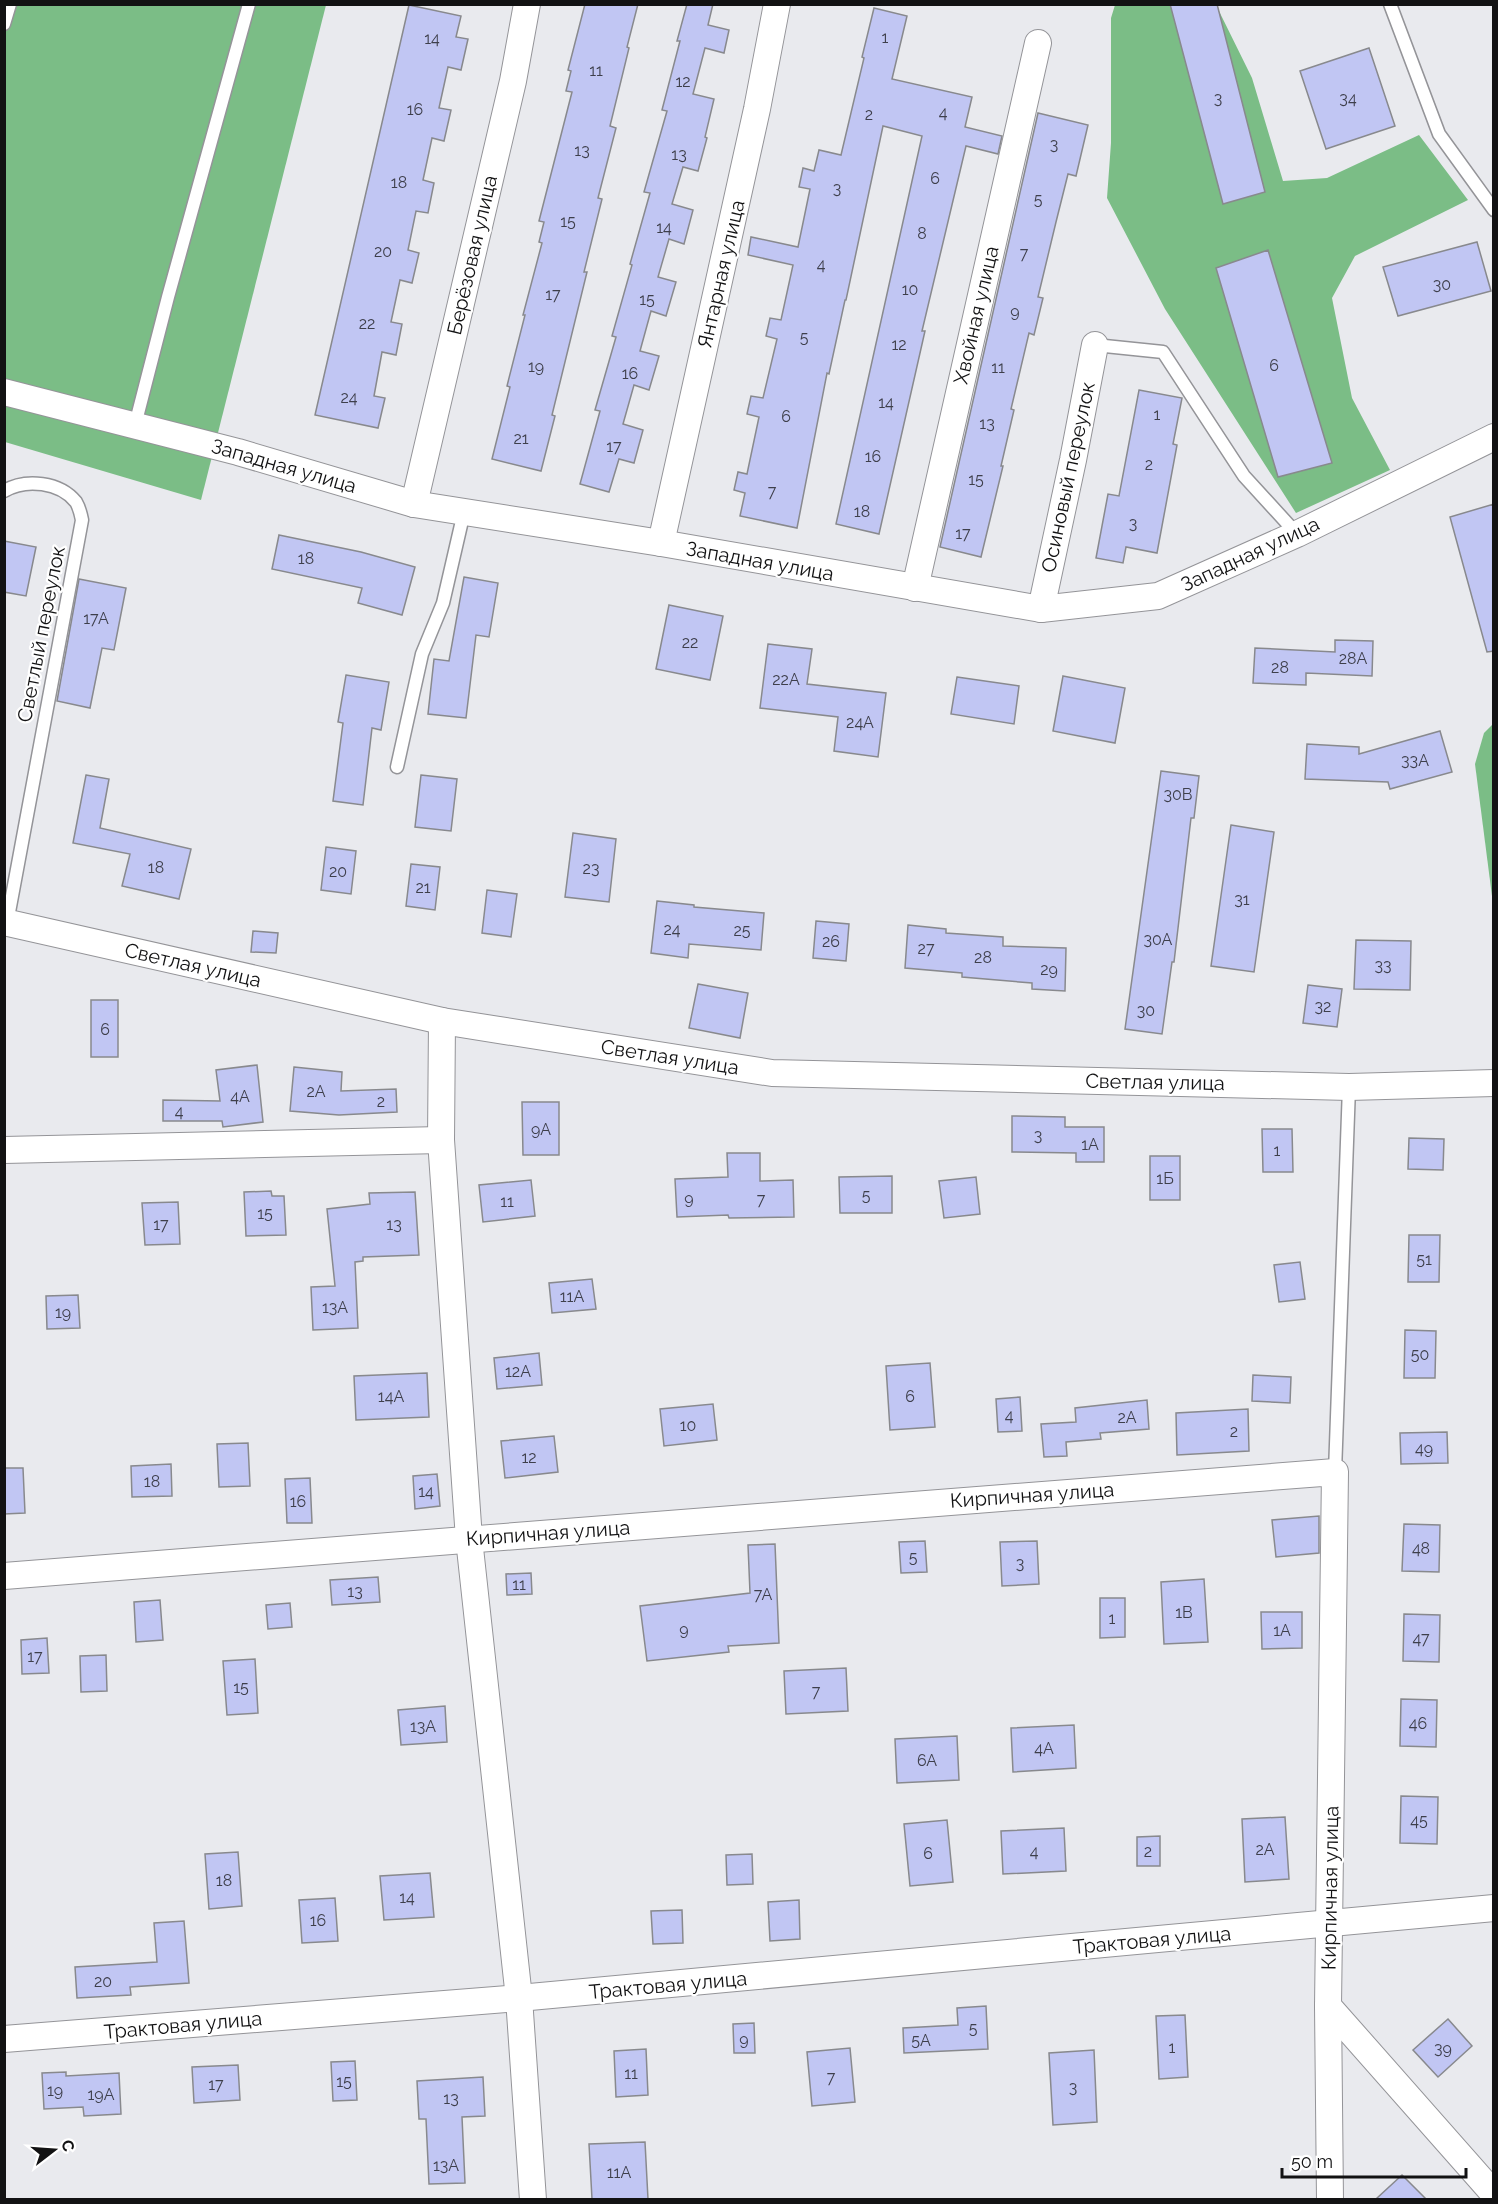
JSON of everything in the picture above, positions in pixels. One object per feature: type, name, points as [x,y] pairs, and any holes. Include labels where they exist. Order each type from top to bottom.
[{"type":"street","name":"Берёзовая улица","points":[[414,504],[510,92],[527,4]]},
{"type":"street","name":"Янтарная улица","points":[[661,543],[757,109],[777,4]]},
{"type":"street","name":"Хвойная улица","points":[[915,588],[1038,43]]},
{"type":"street","name":"Осиновый переулок","points":[[1041,609],[1095,345]]},
{"type":"street","name":"Западная улица","points":[[4,392],[238,452],[414,504],[661,543],[1041,609],[1158,596],[1297,534],[1494,437]]},
{"type":"street","name":"Светлая улица","points":[[6,922],[442,1021],[772,1073],[1349,1087],[1494,1083]]},
{"type":"street","points":[[442,1021],[441,1140],[469,1539],[519,1998],[533,2199]]},
{"type":"street","points":[[4,1150],[441,1140]]},
{"type":"street","name":"Кирпичная улица","points":[[4,1576],[1335,1472],[1328,2006],[1330,2199]]},
{"type":"street","name":"Трактовая улица","points":[[4,2039],[519,1998],[1494,1908]]},
{"type":"street","points":[[1328,2006],[1494,2194]]},
{"type":"lane","points":[[4,24],[9,4]]},
{"type":"lane","points":[[135,425],[249,4]]},
{"type":"lane","points":[[1390,4],[1438,134],[1494,210]]},
{"type":"lane","points":[[1095,345],[1163,352],[1244,476],[1297,534]]},
{"type":"lane","name":"Светлый переулок","points":[[4,491],[12,486],[40,484],[61,489],[77,504],[82,520],[6,922]]},
{"type":"lane","points":[[397,767],[422,654],[443,603],[464,512]]},
{"type":"lane","points":[[1335,1472],[1349,1087]]},
{"type":"green space","points":[[4,5],[326,5],[201,500],[5,442]]},
{"type":"green space","points":[[1115,5],[1216,5],[1252,78],[1283,181],[1327,178],[1419,135],[1468,200],[1355,256],[1332,298],[1352,398],[1390,470],[1296,513],[1165,309],[1107,198],[1111,143],[1111,18]]},
{"type":"green space","points":[[1493,724],[1493,904],[1475,764],[1484,733]]},
{"type":"building","points":[[585,4],[638,4],[610,126],[616,128],[598,198],[602,199],[584,272],[587,272],[552,415],[555,416],[541,471],[492,459],[510,387],[507,386],[525,315],[523,315],[542,243],[539,242],[544,222],[539,221],[572,92],[566,91],[571,71],[568,70]]},
{"type":"building","points":[[687,4],[713,4],[708,25],[729,30],[724,53],[705,48],[693,94],[714,99],[705,137],[707,138],[698,171],[683,167],[672,204],[693,210],[684,244],[669,239],[658,277],[676,282],[666,316],[651,311],[640,351],[659,356],[649,390],[634,385],[623,424],[643,430],[634,463],[619,459],[609,492],[580,484],[600,411],[595,410],[616,337],[612,336],[650,193],[644,192],[667,111],[662,110]]},
{"type":"building","points":[[1170,4],[1217,4],[1265,192],[1223,204]]},
{"type":"building","points":[[409,5],[461,16],[456,37],[468,39],[461,70],[448,67],[439,108],[451,110],[444,141],[432,138],[423,180],[434,183],[428,213],[416,211],[408,250],[419,253],[412,283],[400,280],[391,322],[402,324],[396,355],[382,352],[374,396],[385,398],[378,428],[315,415]]},
{"type":"building","points":[[874,8],[907,16],[892,79],[972,97],[965,127],[1002,136],[998,154],[966,146],[922,331],[925,331],[879,534],[836,524],[922,136],[883,126],[846,300],[829,374],[827,373],[797,528],[740,516],[745,493],[734,490],[738,472],[747,474],[759,417],[747,414],[751,396],[763,398],[777,339],[766,336],[770,318],[781,320],[793,265],[748,255],[751,237],[798,247],[810,189],[799,187],[803,168],[814,171],[819,150],[841,155]]},
{"type":"building","points":[[1369,48],[1395,126],[1326,149],[1300,71]]},
{"type":"building","points":[[1038,113],[1088,125],[1076,176],[1068,174],[1056,222],[1038,297],[1043,298],[1034,335],[1029,333],[1011,409],[1014,410],[1001,466],[1003,466],[981,557],[940,547]]},
{"type":"building","points":[[1477,242],[1491,291],[1398,316],[1383,267]]},
{"type":"building","points":[[1268,250],[1332,463],[1278,477],[1216,268]]},
{"type":"building","points":[[1139,390],[1182,398],[1173,444],[1177,445],[1157,553],[1126,547],[1123,563],[1096,558],[1108,494],[1119,496]]},
{"type":"building","points":[[1494,504],[1494,651],[1487,652],[1450,517]]},
{"type":"building","points":[[279,535],[361,552],[415,567],[402,615],[358,603],[362,588],[272,569]]},
{"type":"building","points":[[4,541],[36,547],[26,596],[4,592]]},
{"type":"building","points":[[464,577],[498,583],[489,637],[476,635],[466,718],[428,714],[434,659],[449,661]]},
{"type":"building","points":[[79,579],[126,588],[114,650],[102,648],[90,708],[57,701]]},
{"type":"building","points":[[669,605],[723,616],[710,680],[656,669]]},
{"type":"building","points":[[1335,640],[1373,641],[1372,676],[1306,673],[1306,685],[1253,683],[1255,648],[1335,652]]},
{"type":"building","points":[[768,644],[812,649],[807,684],[886,693],[878,757],[834,751],[838,717],[760,708]]},
{"type":"building","points":[[346,675],[389,682],[381,730],[372,728],[363,805],[333,801],[343,723],[338,722]]},
{"type":"building","points":[[1063,676],[1125,688],[1115,743],[1053,731]]},
{"type":"building","points":[[957,677],[1019,686],[1014,724],[951,714]]},
{"type":"building","points":[[1440,731],[1452,772],[1390,789],[1388,782],[1305,779],[1307,744],[1359,747],[1359,754]]},
{"type":"building","points":[[1161,771],[1199,776],[1194,818],[1191,818],[1174,962],[1172,962],[1162,1034],[1125,1029]]},
{"type":"building","points":[[86,775],[109,779],[100,828],[191,849],[179,899],[122,886],[130,854],[73,843]]},
{"type":"building","points":[[421,775],[457,779],[451,831],[415,827]]},
{"type":"building","points":[[1231,825],[1274,832],[1254,972],[1211,966]]},
{"type":"building","points":[[573,833],[616,839],[609,902],[565,897]]},
{"type":"building","points":[[326,847],[356,851],[351,894],[321,890]]},
{"type":"building","points":[[411,864],[440,867],[435,910],[406,906]]},
{"type":"building","points":[[487,890],[517,894],[511,937],[482,933]]},
{"type":"building","points":[[657,901],[694,905],[694,907],[764,913],[761,950],[689,944],[688,958],[651,953]]},
{"type":"building","points":[[816,921],[849,924],[846,961],[813,958]]},
{"type":"building","points":[[908,925],[946,929],[946,933],[1003,937],[1003,946],[1066,948],[1065,991],[1032,989],[1032,983],[962,977],[962,973],[905,968]]},
{"type":"building","points":[[253,931],[278,933],[276,953],[251,952]]},
{"type":"building","points":[[1356,940],[1411,941],[1410,990],[1354,989]]},
{"type":"building","points":[[698,984],[748,993],[740,1038],[689,1028]]},
{"type":"building","points":[[1308,985],[1342,989],[1337,1027],[1303,1023]]},
{"type":"building","points":[[91,1000],[118,1000],[118,1057],[91,1057]]},
{"type":"building","points":[[257,1065],[263,1122],[223,1127],[222,1121],[163,1121],[163,1100],[220,1101],[216,1070]]},
{"type":"building","points":[[294,1067],[342,1072],[341,1091],[396,1089],[397,1112],[339,1115],[290,1111]]},
{"type":"building","points":[[522,1102],[559,1102],[559,1155],[523,1155]]},
{"type":"building","points":[[1012,1116],[1065,1117],[1065,1127],[1104,1127],[1104,1162],[1076,1162],[1076,1153],[1012,1152]]},
{"type":"building","points":[[1262,1129],[1292,1129],[1293,1172],[1263,1172]]},
{"type":"building","points":[[1409,1138],[1444,1139],[1443,1170],[1408,1169]]},
{"type":"building","points":[[727,1153],[760,1153],[760,1181],[793,1180],[794,1217],[729,1218],[728,1215],[677,1217],[675,1179],[728,1177]]},
{"type":"building","points":[[1150,1156],[1180,1156],[1180,1200],[1150,1200]]},
{"type":"building","points":[[892,1176],[892,1213],[840,1213],[839,1177]]},
{"type":"building","points":[[976,1177],[980,1214],[944,1218],[939,1181]]},
{"type":"building","points":[[531,1180],[535,1216],[483,1222],[479,1185]]},
{"type":"building","points":[[271,1191],[272,1196],[284,1196],[286,1235],[246,1236],[244,1192]]},
{"type":"building","points":[[415,1192],[419,1255],[363,1257],[363,1261],[355,1262],[358,1328],[313,1330],[311,1287],[335,1286],[327,1209],[370,1204],[369,1193]]},
{"type":"building","points":[[178,1202],[180,1244],[145,1245],[142,1203]]},
{"type":"building","points":[[1409,1235],[1440,1235],[1439,1282],[1408,1282]]},
{"type":"building","points":[[1300,1262],[1305,1299],[1279,1302],[1274,1265]]},
{"type":"building","points":[[592,1279],[596,1309],[552,1313],[549,1283]]},
{"type":"building","points":[[78,1295],[80,1328],[47,1329],[46,1296]]},
{"type":"building","points":[[1405,1330],[1436,1331],[1435,1378],[1404,1378]]},
{"type":"building","points":[[539,1353],[542,1385],[497,1389],[494,1358]]},
{"type":"building","points":[[930,1363],[935,1427],[890,1430],[886,1366]]},
{"type":"building","points":[[427,1373],[429,1417],[356,1420],[354,1376]]},
{"type":"building","points":[[1253,1375],[1291,1377],[1290,1403],[1252,1401]]},
{"type":"building","points":[[1020,1397],[1022,1431],[998,1432],[996,1399]]},
{"type":"building","points":[[1147,1400],[1149,1429],[1100,1433],[1101,1439],[1066,1442],[1067,1456],[1044,1457],[1041,1424],[1076,1422],[1075,1408]]},
{"type":"building","points":[[713,1404],[717,1440],[664,1446],[660,1409]]},
{"type":"building","points":[[1248,1409],[1249,1451],[1177,1455],[1176,1413]]},
{"type":"building","points":[[1447,1432],[1448,1463],[1401,1464],[1400,1433]]},
{"type":"building","points":[[554,1436],[558,1472],[505,1478],[501,1441]]},
{"type":"building","points":[[248,1443],[250,1486],[219,1487],[217,1444]]},
{"type":"building","points":[[171,1464],[172,1496],[132,1497],[131,1466]]},
{"type":"building","points":[[4,1468],[23,1468],[25,1513],[4,1514]]},
{"type":"building","points":[[437,1474],[440,1506],[415,1509],[413,1476]]},
{"type":"building","points":[[310,1478],[312,1523],[287,1523],[285,1479]]},
{"type":"building","points":[[1319,1516],[1319,1553],[1276,1557],[1272,1520]]},
{"type":"building","points":[[1404,1524],[1440,1525],[1439,1572],[1402,1571]]},
{"type":"building","points":[[925,1541],[927,1572],[901,1573],[899,1542]]},
{"type":"building","points":[[1037,1541],[1039,1584],[1002,1586],[1000,1542]]},
{"type":"building","points":[[775,1544],[779,1643],[728,1646],[729,1652],[647,1661],[640,1606],[750,1593],[748,1545]]},
{"type":"building","points":[[531,1573],[532,1594],[507,1595],[506,1574]]},
{"type":"building","points":[[378,1577],[380,1602],[332,1605],[330,1580]]},
{"type":"building","points":[[1204,1579],[1208,1642],[1164,1644],[1161,1582]]},
{"type":"building","points":[[1100,1598],[1125,1598],[1125,1637],[1100,1638]]},
{"type":"building","points":[[160,1600],[163,1640],[136,1642],[134,1602]]},
{"type":"building","points":[[290,1603],[292,1627],[268,1629],[266,1605]]},
{"type":"building","points":[[1261,1612],[1302,1612],[1302,1648],[1262,1649]]},
{"type":"building","points":[[1404,1614],[1440,1615],[1439,1662],[1403,1661]]},
{"type":"building","points":[[47,1638],[49,1673],[22,1674],[21,1640]]},
{"type":"building","points":[[106,1655],[107,1691],[81,1692],[80,1656]]},
{"type":"building","points":[[255,1659],[258,1713],[227,1715],[223,1661]]},
{"type":"building","points":[[846,1668],[848,1711],[786,1714],[784,1671]]},
{"type":"building","points":[[1401,1699],[1437,1700],[1436,1747],[1400,1746]]},
{"type":"building","points":[[445,1706],[447,1742],[401,1745],[398,1710]]},
{"type":"building","points":[[1074,1725],[1076,1768],[1013,1772],[1011,1728]]},
{"type":"building","points":[[957,1736],[959,1780],[897,1783],[895,1739]]},
{"type":"building","points":[[1401,1796],[1438,1797],[1437,1844],[1400,1843]]},
{"type":"building","points":[[1285,1817],[1289,1879],[1245,1882],[1242,1819]]},
{"type":"building","points":[[947,1820],[953,1882],[910,1886],[904,1824]]},
{"type":"building","points":[[1064,1828],[1066,1871],[1003,1874],[1001,1831]]},
{"type":"building","points":[[1160,1836],[1160,1866],[1137,1866],[1137,1837]]},
{"type":"building","points":[[238,1852],[242,1906],[209,1909],[205,1854]]},
{"type":"building","points":[[752,1854],[753,1884],[727,1885],[726,1855]]},
{"type":"building","points":[[430,1873],[434,1917],[384,1920],[380,1876]]},
{"type":"building","points":[[335,1898],[338,1941],[302,1943],[299,1900]]},
{"type":"building","points":[[799,1900],[800,1939],[770,1941],[768,1902]]},
{"type":"building","points":[[682,1910],[683,1943],[653,1944],[651,1911]]},
{"type":"building","points":[[184,1921],[189,1983],[130,1987],[131,1995],[77,1998],[75,1967],[157,1962],[154,1923]]},
{"type":"building","points":[[986,2006],[988,2049],[904,2053],[903,2028],[958,2025],[957,2008]]},
{"type":"building","points":[[1185,2015],[1188,2077],[1159,2079],[1156,2016]]},
{"type":"building","points":[[1448,2019],[1472,2046],[1438,2077],[1413,2050]]},
{"type":"building","points":[[754,2023],[755,2053],[734,2053],[733,2024]]},
{"type":"building","points":[[850,2048],[855,2102],[812,2106],[807,2052]]},
{"type":"building","points":[[646,2049],[648,2095],[616,2097],[614,2051]]},
{"type":"building","points":[[1094,2050],[1097,2122],[1053,2125],[1049,2053]]},
{"type":"building","points":[[355,2061],[357,2100],[333,2101],[331,2062]]},
{"type":"building","points":[[238,2065],[240,2100],[194,2103],[192,2067]]},
{"type":"building","points":[[66,2072],[66,2076],[119,2073],[121,2114],[84,2116],[83,2107],[44,2109],[42,2073]]},
{"type":"building","points":[[483,2077],[485,2116],[462,2117],[465,2183],[429,2184],[426,2119],[419,2119],[417,2081]]},
{"type":"building","points":[[645,2142],[648,2199],[592,2199],[589,2144]]},
{"type":"building","points":[[1402,2175],[1426,2199],[1376,2199]]}]
